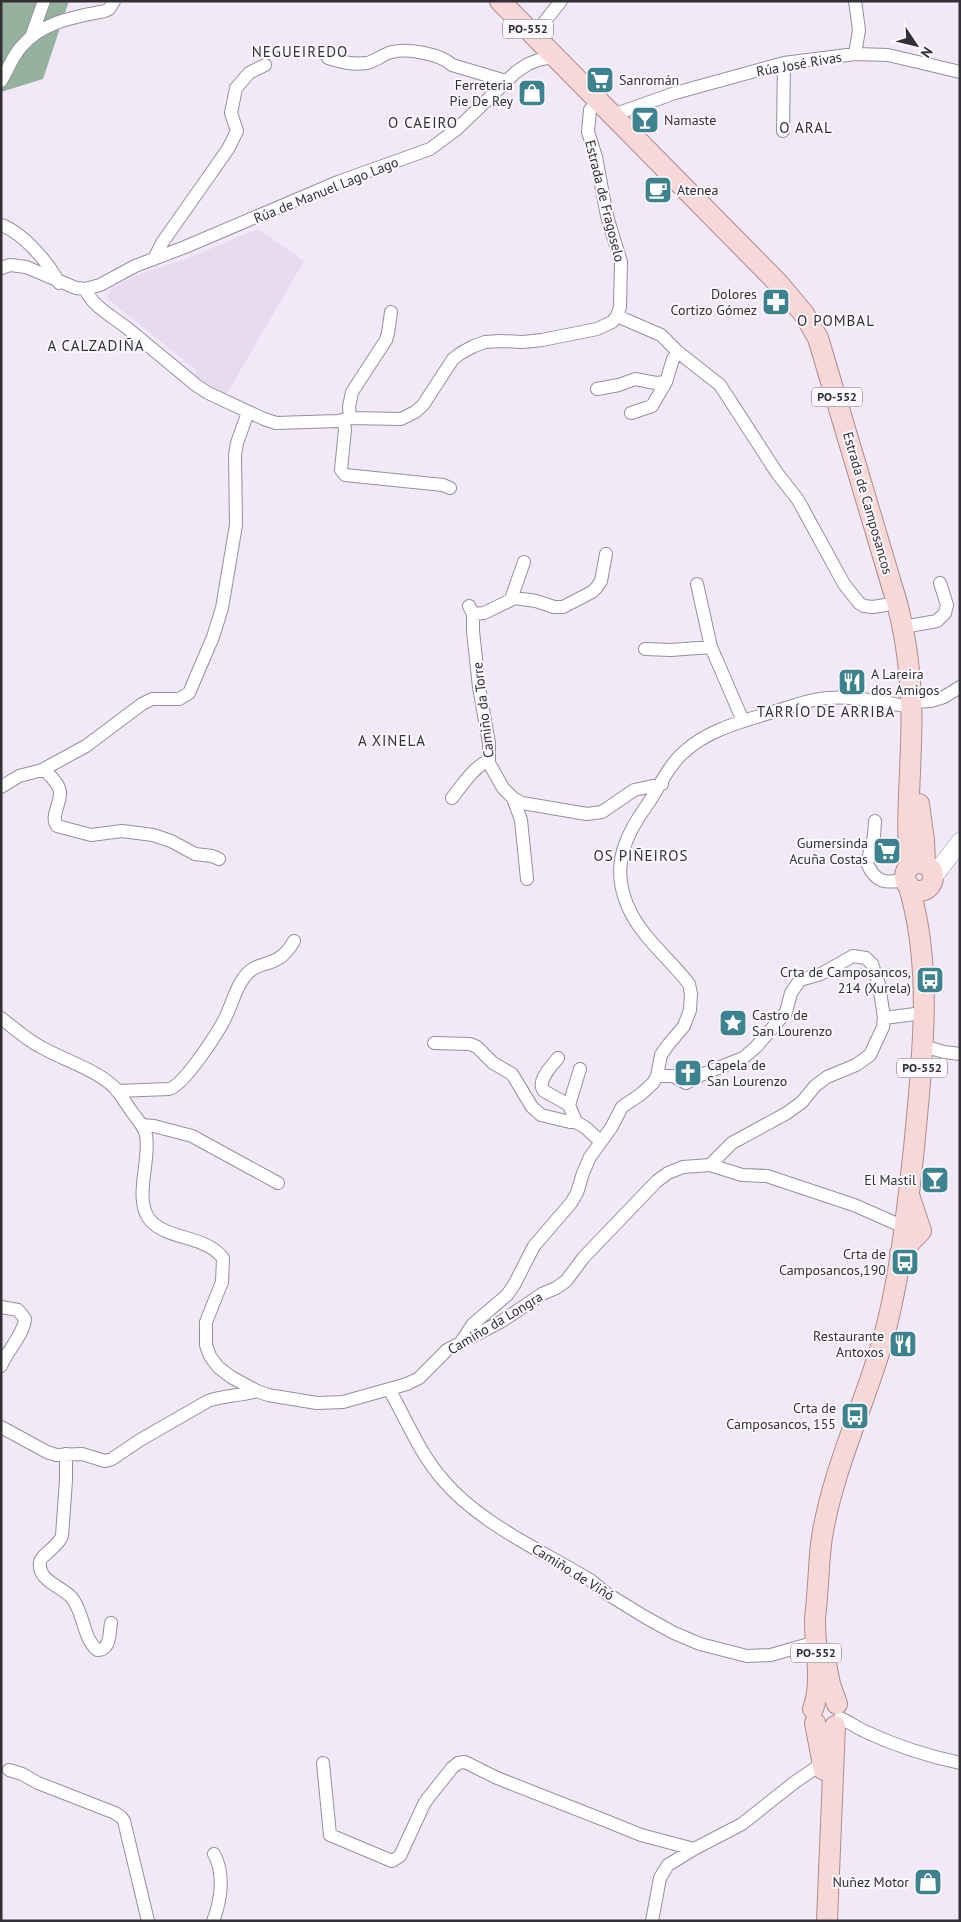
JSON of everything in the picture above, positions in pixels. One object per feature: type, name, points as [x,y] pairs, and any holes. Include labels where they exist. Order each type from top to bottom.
[{"type":"main road","name":"Estrada de Camposancos","points":[[500,1],[779,284],[812,326],[825,360],[897,603],[907,649],[912,744],[924,840],[922,872],[915,908],[921,941],[923,1046],[909,1194],[913,1228]]},
{"type":"main road","name":"Estrada de Camposancos","points":[[912,744],[908,792],[922,872]]},
{"type":"main road","name":"PO-552","points":[[830,1826],[819,1765],[814,1716],[818,1695],[815,1620],[819,1555],[827,1510],[883,1338],[900,1253],[913,1228]]},
{"type":"main road","name":"PO-552","points":[[817,1596],[821,1641],[837,1716],[830,1826],[827,1921]]},
{"type":"main road","points":[[829,1700],[837,1716],[822,1728],[814,1716],[819,1701],[829,1700]]},
{"type":"street","points":[[31,38],[44,1]]},
{"type":"street","points":[[1,80],[20,47],[31,38],[50,25],[105,11],[109,9],[114,1]]},
{"type":"street","points":[[534,34],[561,1]]},
{"type":"street","points":[[855,1],[859,30],[855,54]]},
{"type":"street","points":[[325,51],[328,58],[350,64],[369,62],[393,52],[429,54],[448,60],[452,65],[506,81]]},
{"type":"street","name":"Rúa José Rivas","points":[[613,115],[675,93],[784,64],[855,54],[888,55],[960,72]]},
{"type":"street","name":"Rúa de Manuel Lago Lago","points":[[80,288],[100,285],[134,266],[338,182],[430,149],[457,129],[506,81],[528,64],[541,59],[556,57]]},
{"type":"street","points":[[783,130],[784,64]]},
{"type":"street","points":[[154,259],[162,243],[228,149],[237,132],[231,113],[236,88],[249,73],[266,65]]},
{"type":"street","name":"Estrada de Fragoselo","points":[[598,101],[590,110],[588,132],[596,157],[608,216],[621,262],[621,289],[617,316]]},
{"type":"street","points":[[1,225],[19,235],[53,271],[59,283]]},
{"type":"street","points":[[1,268],[10,265],[26,267],[59,283],[80,288],[98,306],[196,385],[208,393],[248,412],[276,423],[347,419],[393,420],[408,416],[423,405],[453,359],[474,346],[485,342],[523,342],[597,329],[612,322],[617,316],[661,335],[678,352],[720,385],[777,473],[798,500],[851,594],[864,606],[873,607],[897,603]]},
{"type":"street","points":[[391,312],[386,340],[352,392],[345,429],[341,470],[345,475],[443,485],[450,488]]},
{"type":"street","points":[[631,413],[652,406],[666,382],[673,359],[678,352]]},
{"type":"street","points":[[597,389],[619,385],[635,379],[666,382]]},
{"type":"street","points":[[1,787],[19,776],[44,769],[86,746],[142,704],[152,700],[179,699],[189,693],[213,636],[222,608],[236,526],[235,456],[237,443],[248,412]]},
{"type":"street","points":[[524,562],[511,599],[526,598],[554,607],[563,607],[592,592],[598,586],[606,554]]},
{"type":"street","points":[[903,627],[937,621],[941,618],[947,605],[940,583]]},
{"type":"street","points":[[697,584],[711,647],[743,721]]},
{"type":"street","name":"Camiño da Torre","points":[[511,599],[489,611],[471,610],[479,687],[489,743],[489,760],[497,779],[513,798]]},
{"type":"street","points":[[645,649],[671,650],[711,647]]},
{"type":"street","points":[[460,1343],[472,1324],[507,1295],[534,1246],[571,1203],[577,1193],[586,1165],[600,1141],[611,1128],[622,1107],[653,1083],[657,1076],[661,1056],[668,1044],[684,1026],[690,1010],[691,994],[689,984],[640,929],[629,911],[623,894],[620,857],[634,823],[662,784],[672,766],[683,753],[700,740],[720,730],[802,703],[826,698],[911,704],[944,697],[960,687]]},
{"type":"street","points":[[452,798],[468,777],[489,760]]},
{"type":"street","points":[[44,769],[60,790],[54,819],[57,826],[91,835],[122,831],[153,835],[171,841],[195,854],[220,858]]},
{"type":"street","points":[[513,798],[522,803],[587,814],[602,812],[634,790],[662,784]]},
{"type":"street","points":[[513,798],[521,820],[527,879]]},
{"type":"street","points":[[875,821],[874,836],[867,863],[870,872],[877,880],[884,882],[922,872],[960,841]]},
{"type":"street","points":[[922,872],[960,841]]},
{"type":"street","points":[[117,1091],[169,1089],[180,1083],[223,1022],[231,1000],[248,972],[262,963],[282,956],[294,941]]},
{"type":"street","points":[[657,1076],[673,1076],[686,1083],[744,1058],[774,1028],[786,1012],[791,993],[800,980],[821,974],[853,956],[866,958],[872,964],[879,984],[884,1018],[883,1027],[870,1055],[856,1065],[827,1077],[815,1086],[802,1102],[787,1113],[732,1144],[710,1165]]},
{"type":"street","points":[[884,1018],[923,1013]]},
{"type":"street","name":"Camiño da Longra","points":[[1,1018],[39,1046],[107,1081],[117,1091],[142,1125],[146,1134],[142,1202],[144,1212],[154,1224],[208,1245],[218,1251],[223,1258],[222,1282],[206,1322],[206,1345],[210,1356],[218,1367],[231,1377],[257,1391],[272,1396],[316,1403],[343,1402],[407,1384],[420,1378],[447,1350],[502,1321],[566,1280],[591,1250],[657,1181],[668,1173],[683,1167],[710,1165],[742,1175],[766,1176],[854,1205],[913,1228]]},
{"type":"street","points":[[434,1043],[470,1044],[476,1047],[493,1064],[512,1074],[532,1107],[542,1115],[576,1122]]},
{"type":"street","points":[[923,1046],[960,1054]]},
{"type":"street","points":[[558,1058],[541,1084],[544,1091],[568,1105],[576,1122],[600,1141]]},
{"type":"street","points":[[568,1105],[580,1069]]},
{"type":"street","points":[[142,1125],[154,1126],[192,1136],[278,1183]]},
{"type":"street","points":[[1,1307],[18,1310],[25,1319],[19,1336],[8,1350],[1,1366]]},
{"type":"street","name":"Camiño de Viñó","points":[[389,1389],[429,1462],[444,1481],[473,1510],[590,1580],[606,1593],[645,1617],[674,1634],[700,1644],[747,1656],[771,1655],[816,1642]]},
{"type":"street","points":[[1,1427],[56,1455],[82,1454],[105,1460],[112,1459],[140,1440],[208,1401],[219,1397],[245,1395],[257,1391]]},
{"type":"street","points":[[66,1454],[62,1536],[60,1543],[42,1556],[40,1564],[42,1572],[50,1582],[72,1598],[91,1642],[97,1650],[104,1650],[107,1647],[111,1623]]},
{"type":"street","points":[[837,1716],[864,1731],[891,1742],[960,1763]]},
{"type":"street","points":[[323,1763],[330,1835],[392,1861],[400,1856],[425,1802],[452,1768],[458,1763],[465,1762],[498,1778],[609,1822],[694,1850]]},
{"type":"street","points":[[652,1921],[660,1878],[668,1865],[742,1824],[819,1765]]},
{"type":"street","points":[[9,1770],[122,1817],[148,1921]]},
{"type":"street","points":[[213,1921],[218,1908],[220,1894],[220,1869],[214,1854]]},
{"type":"shaded area","points":[[258,229],[304,261],[226,395],[194,375],[197,371],[107,298],[108,292],[134,276],[181,261]]},
{"type":"green space","points":[[1,1],[69,1],[43,79],[1,92]]},
{"type":"place","name":"Sanromán","points":[[600,80]]},
{"type":"place","name":"Ferreteria Pie De Rey","points":[[532,93]]},
{"type":"place","name":"Namaste","points":[[645,120]]},
{"type":"place","name":"Atenea","points":[[658,190]]},
{"type":"place","name":"Dolores Cortizo Gómez","points":[[776,302]]},
{"type":"place","name":"A Lareira dos Amigos","points":[[852,682]]},
{"type":"place","name":"Gumersinda Acuña Costas","points":[[887,851]]},
{"type":"place","name":"Crta de Camposancos, 214 (Xurela)","points":[[930,980]]},
{"type":"place","name":"Castro de San Lourenzo","points":[[733,1023]]},
{"type":"place","name":"Capela de San Lourenzo","points":[[688,1073]]},
{"type":"place","name":"El Mastil","points":[[935,1180]]},
{"type":"place","name":"Crta de Camposancos,190","points":[[905,1262]]},
{"type":"place","name":"Restaurante Antoxos","points":[[903,1344]]},
{"type":"place","name":"Crta de Camposancos, 155","points":[[855,1416]]},
{"type":"place","name":"Nuñez Motor","points":[[928,1882]]},
{"type":"district","name":"NEGUEIREDO","points":[[300,52]]},
{"type":"district","name":"O CAEIRO","points":[[423,123]]},
{"type":"district","name":"O ARAL","points":[[806,128]]},
{"type":"district","name":"O POMBAL","points":[[836,321]]},
{"type":"district","name":"A CALZADIÑA","points":[[96,346]]},
{"type":"district","name":"TARRÍO DE ARRIBA","points":[[826,712]]},
{"type":"district","name":"A XINELA","points":[[392,741]]},
{"type":"district","name":"OS PIÑEIROS","points":[[641,856]]}]
